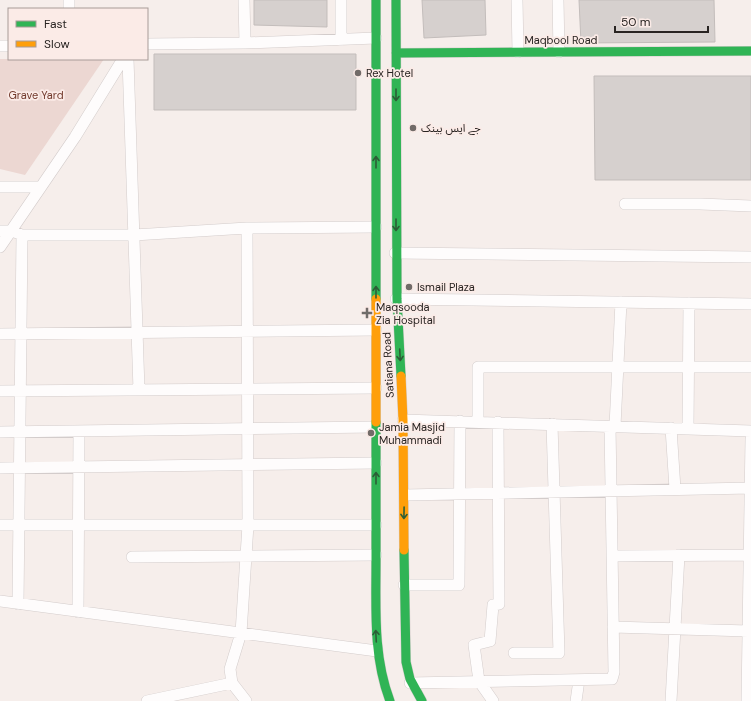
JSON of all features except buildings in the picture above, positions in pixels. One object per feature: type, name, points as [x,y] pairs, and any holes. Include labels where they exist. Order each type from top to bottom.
[{"type":"main road","name":"Satiana Road","points":[[376,0],[377,651],[382,679],[390,701]]},
{"type":"main road","name":"Satiana Road","points":[[396,0],[396,299],[403,420],[405,495],[405,654],[406,670],[410,683],[422,701]]},
{"type":"main road","name":"Maqbool Road","points":[[396,53],[751,51]]},
{"type":"street","points":[[244,0],[245,43]]},
{"type":"street","points":[[341,0],[341,40]]},
{"type":"street","points":[[517,0],[518,52]]},
{"type":"street","points":[[558,0],[559,52]]},
{"type":"street","points":[[148,44],[245,43],[376,38]]},
{"type":"street","points":[[0,247],[17,233],[41,187],[76,137],[122,60]]},
{"type":"street","points":[[128,60],[139,390]]},
{"type":"street","points":[[0,187],[41,187]]},
{"type":"street","points":[[625,204],[751,206]]},
{"type":"street","points":[[0,231],[17,233],[134,235],[247,228],[376,227]]},
{"type":"street","points":[[246,701],[232,683],[230,669],[241,633],[248,524],[247,228]]},
{"type":"street","points":[[17,233],[20,334],[18,604]]},
{"type":"street","points":[[396,253],[751,258]]},
{"type":"street","points":[[396,299],[751,304]]},
{"type":"street","points":[[410,683],[612,679],[614,672],[611,491],[613,426],[621,302]]},
{"type":"street","points":[[688,429],[689,303]]},
{"type":"street","points":[[0,334],[376,330]]},
{"type":"street","points":[[478,421],[478,367],[751,367]]},
{"type":"street","points":[[0,392],[376,388]]},
{"type":"street","points":[[403,420],[478,421],[751,431]]},
{"type":"street","points":[[404,585],[459,585],[460,421]]},
{"type":"street","points":[[493,701],[479,681],[474,646],[490,641],[493,605],[499,604],[498,422]]},
{"type":"street","points":[[514,653],[559,653],[552,424]]},
{"type":"street","points":[[0,432],[376,427]]},
{"type":"street","points":[[671,428],[675,489]]},
{"type":"street","points":[[78,612],[80,524],[79,431]]},
{"type":"street","points":[[747,701],[749,682],[748,631],[750,615],[751,439]]},
{"type":"street","points":[[0,468],[376,463]]},
{"type":"street","points":[[405,495],[751,488]]},
{"type":"street","points":[[0,524],[376,525]]},
{"type":"street","points":[[132,557],[376,555]]},
{"type":"street","points":[[671,701],[678,555]]},
{"type":"street","points":[[612,556],[750,555]]},
{"type":"street","points":[[0,602],[377,651]]},
{"type":"street","points":[[613,627],[748,631]]},
{"type":"street","points":[[576,701],[578,680]]},
{"type":"street","points":[[148,701],[232,683]]},
{"type":"green space","name":"Grave Yard","points":[[0,59],[103,60],[25,175],[0,169]]},
{"type":"traffic: fast","points":[[376,0],[376,299]]},
{"type":"traffic: fast","points":[[396,0],[397,299],[401,376]]},
{"type":"traffic: fast","points":[[396,53],[751,51]]},
{"type":"traffic: fast","points":[[376,422],[377,633],[381,667],[390,701]]},
{"type":"traffic: fast","points":[[404,550],[406,662],[410,679],[422,701]]},
{"type":"traffic: slow","points":[[376,299],[376,422]]},
{"type":"traffic: slow","points":[[401,376],[403,420],[404,550]]},
{"type":"place","name":"Rex Hotel","points":[[358,73]]},
{"type":"place","name":"جے ایس بینک","points":[[413,128]]},
{"type":"place","name":"Ismail Plaza","points":[[409,287]]},
{"type":"place","name":"Maqsooda Zia Hospital","points":[[367,313]]},
{"type":"place","name":"Jamia Masjid Muhammadi","points":[[371,433]]}]
